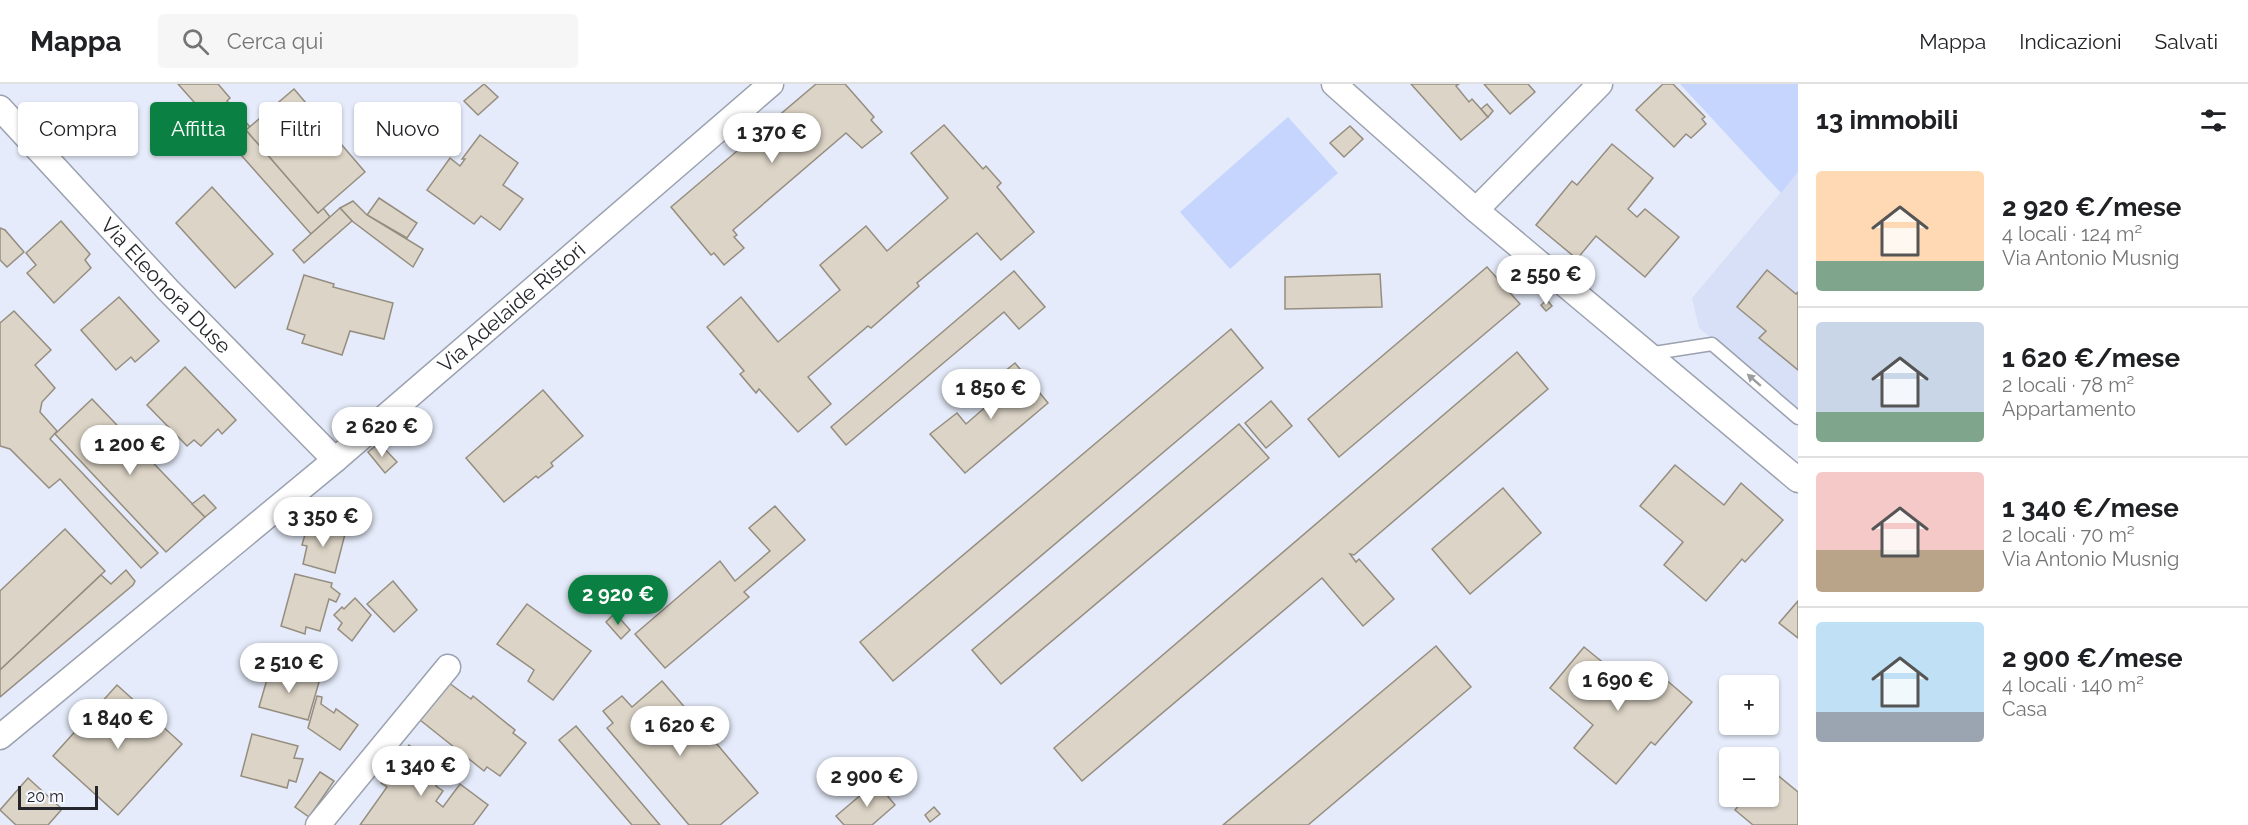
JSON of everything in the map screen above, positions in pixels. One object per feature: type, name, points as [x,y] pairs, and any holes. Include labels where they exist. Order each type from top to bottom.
[{"type":"street","name":"Via Adelaide Ristori","points":[[0,737],[334,460],[771,84]]},
{"type":"street","points":[[1334,84],[1476,210],[1798,480]]},
{"type":"street","points":[[1476,210],[1600,84]]},
{"type":"street","name":"Via Eleonora Duse","points":[[0,108],[168,290],[334,460]]},
{"type":"street","points":[[318,825],[448,667]]},
{"type":"lane","points":[[1648,354],[1712,344],[1798,418]]},
{"type":"shaded area","points":[[1680,84],[1798,84],[1798,172],[1781,193]]},
{"type":"shaded area","points":[[1288,117],[1338,173],[1230,269],[1180,212]]},
{"type":"shaded area","points":[[1798,172],[1798,409],[1699,328],[1692,298]]},
{"type":"building","points":[[178,84],[218,84],[230,98],[228,102],[194,102]]},
{"type":"building","points":[[484,84],[498,97],[478,115],[464,101]]},
{"type":"building","points":[[816,84],[845,84],[874,117],[871,120],[882,132],[862,148],[846,133],[733,230],[737,235],[734,237],[744,248],[724,265],[714,253],[711,255],[671,207]]},
{"type":"building","points":[[1411,84],[1459,84],[1456,86],[1469,102],[1472,99],[1488,117],[1461,140]]},
{"type":"building","points":[[1484,84],[1528,84],[1535,92],[1510,114]]},
{"type":"building","points":[[1663,84],[1673,84],[1705,117],[1702,119],[1706,124],[1691,138],[1686,134],[1674,147],[1636,110]]},
{"type":"building","points":[[294,89],[305,102],[279,102]]},
{"type":"building","points":[[1487,104],[1493,111],[1488,117],[1481,109]]},
{"type":"building","points":[[259,119],[259,145],[247,131]]},
{"type":"building","points":[[944,125],[983,169],[986,166],[1001,183],[997,187],[1034,232],[1001,260],[977,233],[917,283],[919,286],[871,328],[868,326],[808,377],[831,404],[798,432],[759,389],[756,393],[740,374],[744,371],[707,327],[741,297],[778,342],[840,290],[820,265],[866,226],[887,251],[948,198],[911,153]]},
{"type":"building","points":[[1350,126],[1363,139],[1344,157],[1330,143]]},
{"type":"building","points":[[247,131],[259,145],[259,156],[269,156],[318,213],[323,208],[330,217],[311,234],[242,156],[247,156]]},
{"type":"building","points":[[480,135],[518,163],[503,185],[523,199],[500,230],[481,216],[474,224],[427,190],[450,158],[460,166],[465,159],[462,159]]},
{"type":"building","points":[[1612,144],[1653,178],[1628,209],[1637,217],[1645,209],[1679,237],[1645,277],[1596,236],[1577,259],[1536,225],[1572,181],[1577,185]]},
{"type":"building","points":[[342,145],[365,172],[318,213],[269,156],[342,156]]},
{"type":"building","points":[[212,187],[273,254],[235,288],[176,223]]},
{"type":"building","points":[[379,198],[417,223],[407,238],[367,215]]},
{"type":"building","points":[[353,201],[367,215],[423,249],[413,267],[352,221],[340,208]]},
{"type":"building","points":[[340,208],[352,221],[304,263],[293,250]]},
{"type":"building","points":[[61,221],[90,254],[85,260],[91,268],[54,303],[27,273],[36,265],[26,253]]},
{"type":"building","points":[[0,228],[5,230],[24,252],[7,267],[0,260]]},
{"type":"building","points":[[1487,267],[1520,304],[1339,457],[1308,419]]},
{"type":"building","points":[[1767,270],[1796,294],[1798,292],[1798,370],[1759,338],[1766,331],[1737,307]]},
{"type":"building","points":[[1014,271],[1045,307],[1019,329],[1004,312],[846,445],[831,427]]},
{"type":"building","points":[[1380,274],[1382,307],[1285,309],[1285,277]]},
{"type":"building","points":[[304,275],[334,284],[333,287],[393,303],[384,339],[350,331],[342,355],[302,343],[305,335],[287,329]]},
{"type":"building","points":[[119,297],[159,341],[135,362],[131,357],[116,370],[81,330]]},
{"type":"building","points":[[1547,300],[1552,306],[1546,311],[1541,305]]},
{"type":"building","points":[[14,311],[51,350],[35,365],[55,388],[42,402],[40,412],[57,431],[50,439],[158,553],[141,568],[60,479],[49,488],[10,449],[0,446],[0,323]]},
{"type":"building","points":[[1231,329],[1263,368],[893,681],[860,642]]},
{"type":"building","points":[[1517,352],[1548,389],[1354,555],[1350,554],[1356,562],[1359,559],[1394,599],[1363,626],[1322,578],[1082,781],[1054,748]]},
{"type":"building","points":[[1015,363],[1048,403],[965,473],[930,434],[957,413],[966,424],[997,397],[988,385]]},
{"type":"building","points":[[185,367],[236,420],[222,434],[218,429],[201,446],[194,440],[187,446],[147,405]]},
{"type":"building","points":[[543,390],[583,436],[551,463],[553,466],[538,478],[536,476],[504,502],[466,458]]},
{"type":"building","points":[[92,399],[205,517],[166,552],[55,434]]},
{"type":"building","points":[[1271,401],[1292,426],[1266,448],[1245,423]]},
{"type":"building","points":[[1239,424],[1269,458],[1001,684],[972,650]]},
{"type":"building","points":[[379,443],[397,462],[385,473],[368,452]]},
{"type":"building","points":[[1675,465],[1724,505],[1741,483],[1783,520],[1745,562],[1742,559],[1706,601],[1664,565],[1683,542],[1640,506]]},
{"type":"building","points":[[1503,488],[1541,533],[1470,594],[1432,549]]},
{"type":"building","points":[[204,495],[216,508],[205,517],[192,504]]},
{"type":"building","points":[[775,506],[805,540],[744,592],[749,597],[665,668],[635,634],[720,561],[735,581],[770,551],[749,528]]},
{"type":"building","points":[[308,524],[345,534],[335,573],[303,564],[307,546],[302,545]]},
{"type":"building","points":[[65,529],[105,571],[0,670],[0,591]]},
{"type":"building","points":[[126,570],[135,581],[133,585],[0,697],[0,670],[101,575],[111,584]]},
{"type":"building","points":[[295,574],[332,583],[331,587],[340,594],[336,602],[329,599],[320,631],[306,627],[305,634],[281,626]]},
{"type":"building","points":[[393,581],[417,610],[394,632],[367,604]]},
{"type":"building","points":[[355,598],[371,615],[352,641],[338,629],[342,623],[334,615]]},
{"type":"building","points":[[1798,601],[1798,638],[1779,623]]},
{"type":"building","points":[[527,604],[591,651],[553,700],[528,681],[534,670],[497,644]]},
{"type":"building","points":[[615,613],[630,630],[621,639],[606,622]]},
{"type":"building","points":[[1436,646],[1471,687],[1308,825],[1223,825]]},
{"type":"building","points":[[1584,647],[1633,687],[1650,666],[1692,702],[1655,745],[1651,742],[1616,784],[1574,748],[1593,725],[1550,688]]},
{"type":"building","points":[[270,669],[319,682],[308,720],[259,707]]},
{"type":"building","points":[[662,681],[700,725],[707,718],[718,730],[711,737],[758,793],[720,825],[689,825],[607,728],[613,723],[603,711],[622,696],[632,707]]},
{"type":"building","points":[[449,683],[471,699],[473,696],[515,730],[513,733],[526,743],[500,776],[487,767],[484,771],[420,720]]},
{"type":"building","points":[[117,685],[182,744],[118,815],[53,756]]},
{"type":"building","points":[[317,696],[322,697],[321,704],[334,713],[336,709],[358,725],[340,750],[308,728]]},
{"type":"building","points":[[576,726],[660,825],[632,825],[559,740]]},
{"type":"building","points":[[252,734],[298,746],[294,758],[303,759],[296,782],[289,780],[287,788],[241,776]]},
{"type":"building","points":[[409,745],[445,772],[436,786],[443,791],[436,801],[443,807],[460,784],[488,805],[473,825],[360,825],[387,787],[381,783]]},
{"type":"building","points":[[320,772],[334,781],[309,817],[295,807]]},
{"type":"building","points":[[1779,776],[1798,792],[1798,825],[1753,825],[1735,810],[1738,807],[1779,807]]},
{"type":"building","points":[[28,778],[62,809],[48,825],[16,825],[0,810]]},
{"type":"building","points":[[876,782],[895,805],[872,825],[844,825],[836,816]]},
{"type":"building","points":[[934,807],[940,814],[930,822],[925,815]]}]
